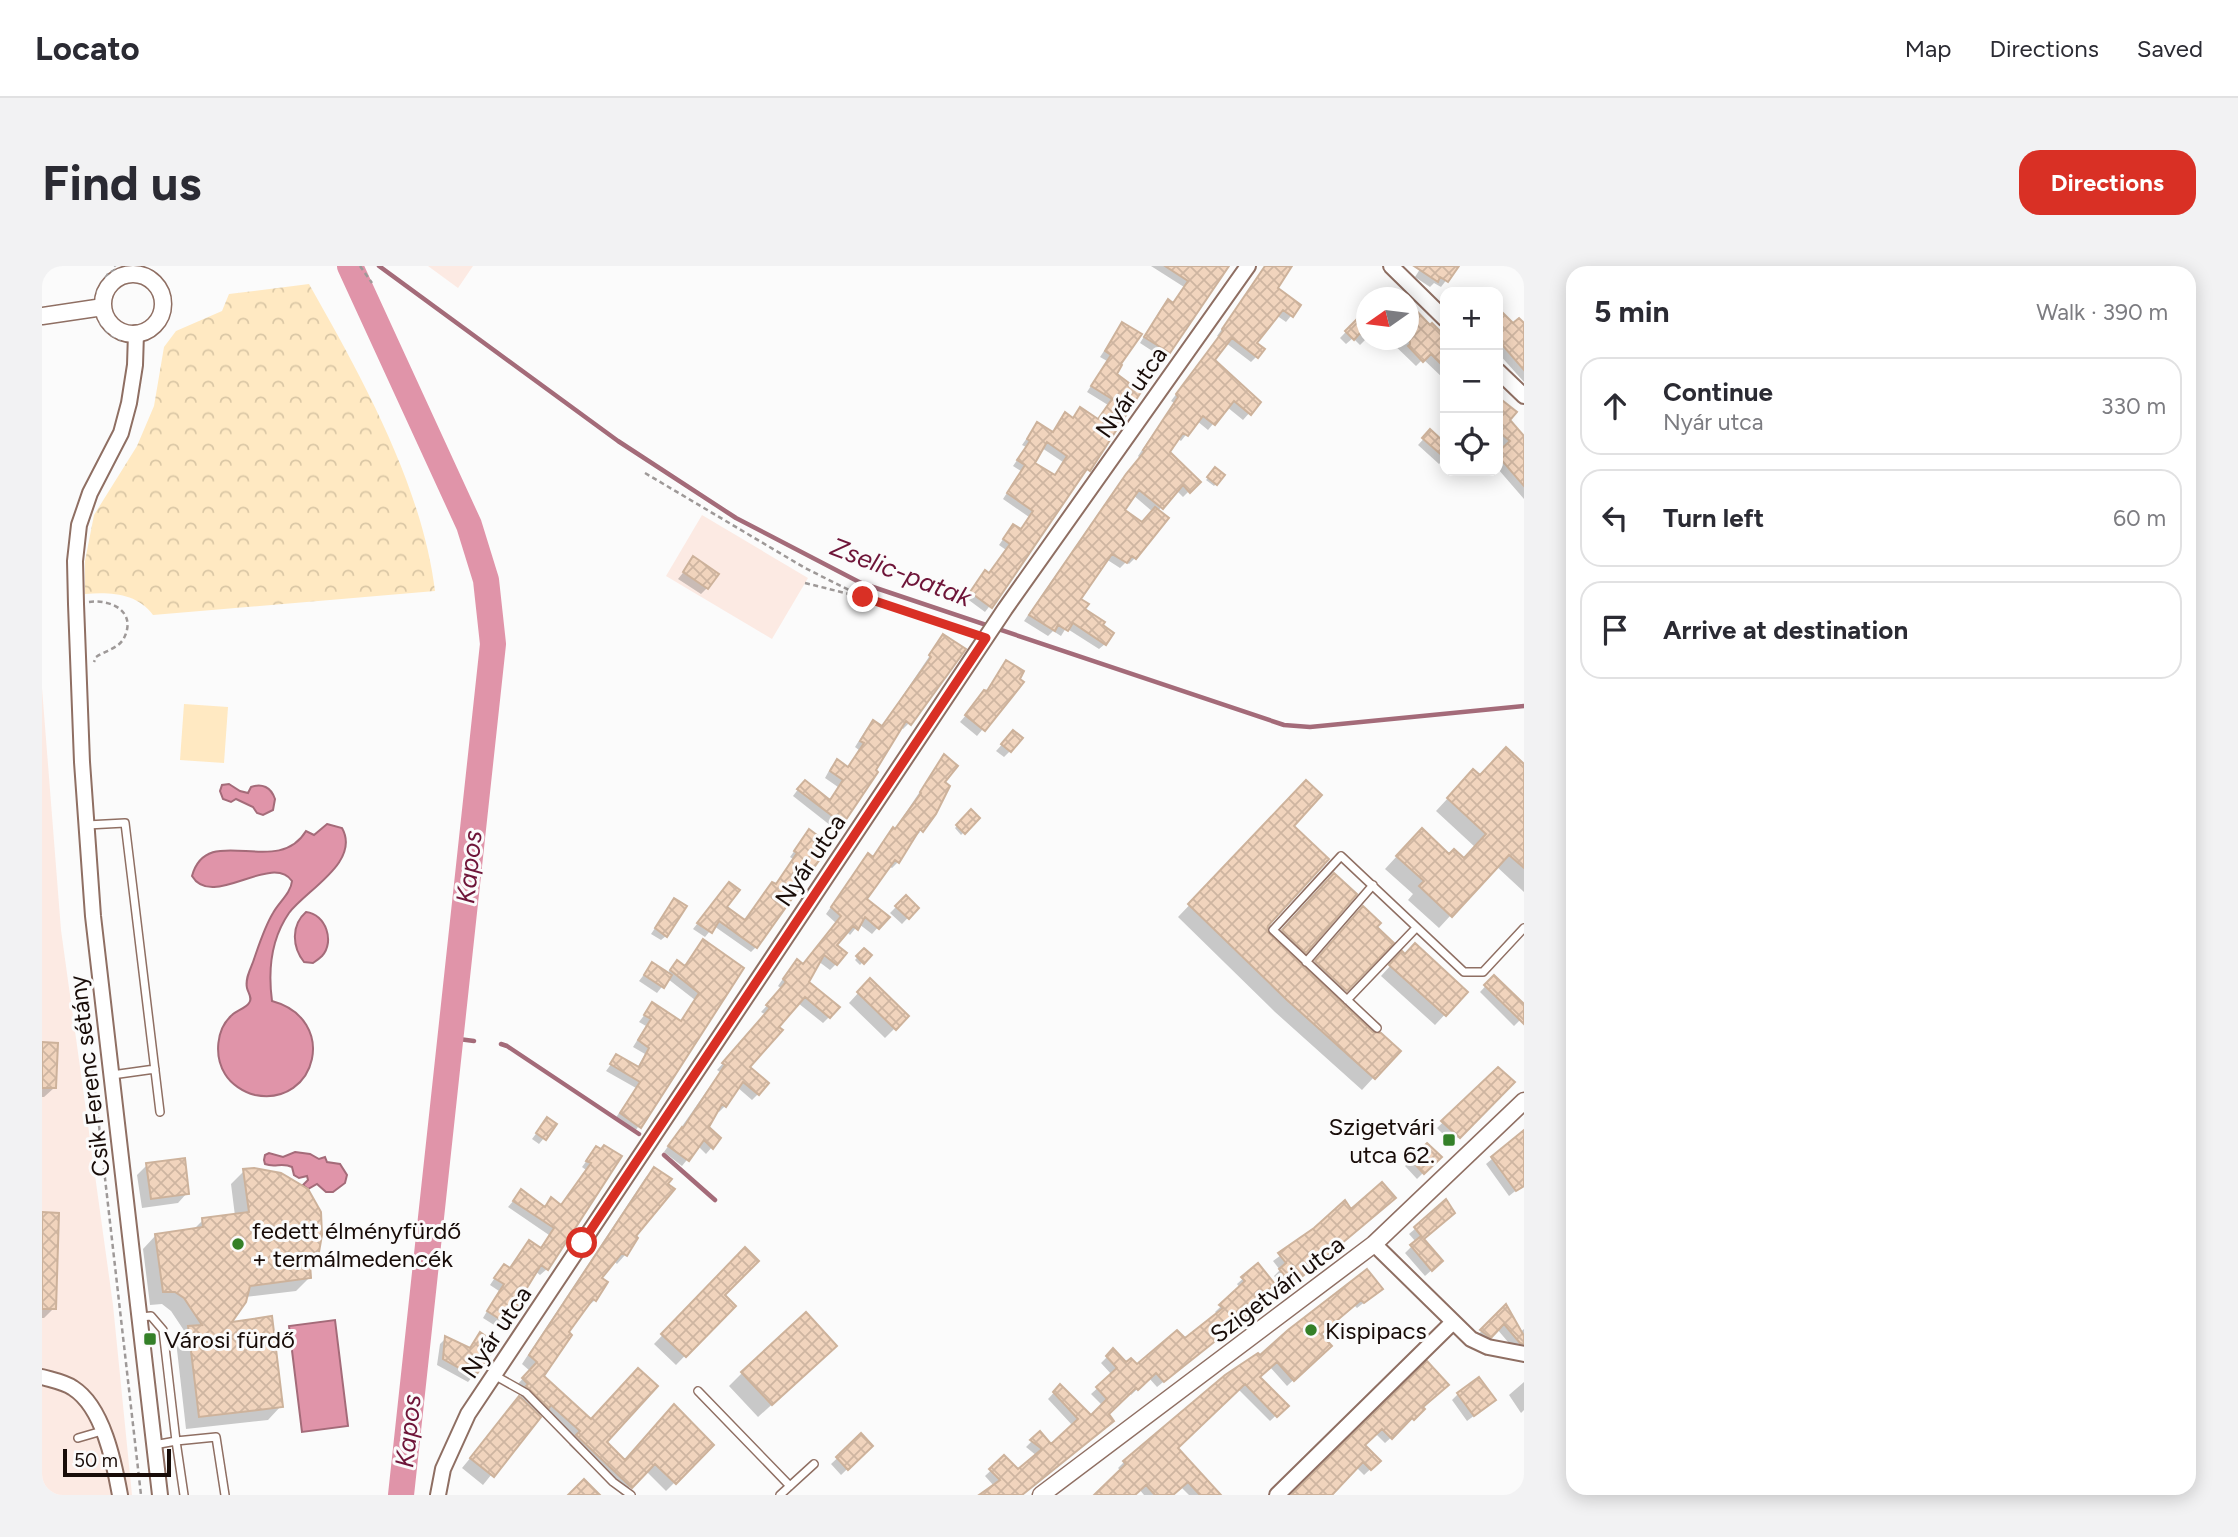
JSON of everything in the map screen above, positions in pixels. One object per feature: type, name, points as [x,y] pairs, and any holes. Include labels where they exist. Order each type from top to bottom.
[{"type":"street","name":"Nyár utca","points":[[439,1495],[443,1469],[463,1425],[494,1375],[1005,609],[1248,266]]},
{"type":"street","points":[[1391,266],[1440,314]]},
{"type":"street","points":[[42,316],[99,302],[122,269],[153,282],[162,299],[160,317],[153,326],[136,333],[119,330],[111,324],[99,302]]},
{"type":"street","name":"Csik Ferenc sétány","points":[[136,333],[133,378],[121,433],[90,493],[79,525],[75,561],[93,916],[160,1495]]},
{"type":"street","points":[[1503,376],[1524,397]]},
{"type":"street","name":"Szigetvári utca","points":[[1041,1495],[1374,1244],[1524,1101]]},
{"type":"street","points":[[1374,1244],[1471,1339],[1488,1347],[1524,1354]]},
{"type":"street","points":[[1277,1495],[1454,1322]]},
{"type":"street","points":[[42,1377],[67,1384],[83,1396],[97,1418],[114,1461],[120,1495]]},
{"type":"lane","points":[[87,825],[125,823],[160,1112]]},
{"type":"lane","points":[[1377,1028],[1273,930],[1341,856],[1464,972],[1483,972],[1524,928]]},
{"type":"lane","points":[[1306,962],[1373,885]]},
{"type":"lane","points":[[1347,1000],[1416,928]]},
{"type":"lane","points":[[111,1076],[155,1069]]},
{"type":"lane","points":[[140,1317],[151,1316],[163,1330],[184,1495]]},
{"type":"lane","points":[[494,1375],[526,1393],[612,1482],[631,1495]]},
{"type":"lane","points":[[698,1391],[790,1486]]},
{"type":"lane","points":[[78,1438],[102,1431]]},
{"type":"lane","points":[[154,1445],[216,1437],[225,1495]]},
{"type":"lane","points":[[780,1495],[814,1464]]},
{"type":"path","points":[[360,266],[372,283]]},
{"type":"path","points":[[99,302],[100,285],[108,274],[122,269]]},
{"type":"path","points":[[645,473],[804,568],[863,597]]},
{"type":"path","points":[[805,583],[989,634]]},
{"type":"path","points":[[76,604],[110,601],[125,614],[127,627],[124,639],[117,646],[96,657],[93,664]]},
{"type":"path","points":[[94,1048],[91,1055],[141,1495]]},
{"type":"shaded area","points":[[428,266],[473,266],[458,288]]},
{"type":"shaded area","points":[[702,515],[808,578],[772,639],[666,576]]},
{"type":"shaded area","points":[[42,688],[61,930],[113,1305],[132,1495],[42,1495]]},
{"type":"shaded area","points":[[229,784],[248,793],[251,787],[266,787],[275,799],[273,810],[263,815],[236,799],[231,802],[223,799],[220,791],[222,785]]},
{"type":"shaded area","points":[[327,824],[342,828],[346,840],[344,852],[329,875],[297,904],[283,923],[275,944],[270,978],[272,1001],[293,1011],[306,1025],[312,1042],[312,1059],[305,1075],[293,1088],[276,1095],[255,1095],[238,1087],[228,1078],[221,1067],[218,1043],[227,1021],[250,1001],[247,985],[249,971],[267,925],[292,881],[283,874],[271,873],[213,887],[201,885],[192,876],[200,860],[212,853],[227,850],[278,851],[293,844],[306,831],[314,835]]},
{"type":"shaded area","points":[[306,912],[319,918],[328,936],[326,950],[313,963],[304,962],[295,943],[298,923]]},
{"type":"shaded area","points":[[295,1152],[310,1154],[319,1159],[325,1157],[327,1162],[340,1164],[347,1175],[345,1183],[333,1192],[326,1192],[317,1184],[308,1189],[303,1185],[308,1180],[307,1176],[299,1178],[294,1175],[292,1167],[265,1164],[265,1155],[269,1153],[283,1157]]},
{"type":"shaded area","points":[[335,1320],[348,1426],[302,1432],[289,1326]]},
{"type":"green space","points":[[309,284],[387,432],[417,511],[435,591],[153,615],[131,598],[104,593],[85,594],[85,561],[94,515],[137,446],[154,406],[164,347],[176,331],[222,311],[229,294]]},
{"type":"green space","points":[[184,704],[228,707],[224,763],[180,760]]},
{"type":"building","points":[[1165,266],[1229,266],[1170,353],[1144,337],[1168,299],[1173,303],[1188,281]]},
{"type":"building","points":[[1265,266],[1292,266],[1278,288],[1301,305],[1293,317],[1283,310],[1257,343],[1265,349],[1258,358],[1232,338],[1215,360],[1261,402],[1251,415],[1234,401],[1215,425],[1203,416],[1188,436],[1183,433],[1170,452],[1201,482],[1190,493],[1183,485],[1163,509],[1139,490],[1125,510],[1142,522],[1155,507],[1169,518],[1136,559],[1132,556],[1127,563],[1112,554],[1081,599],[1089,604],[1085,609],[1105,622],[1103,625],[1114,633],[1106,645],[1073,623],[1068,631],[1058,625],[1055,631],[1029,615],[1126,474],[1145,451],[1143,450],[1178,397],[1176,394],[1223,331]]},
{"type":"building","points":[[1414,266],[1459,266],[1448,282],[1440,277],[1438,282]]},
{"type":"building","points":[[1419,313],[1440,331],[1440,363],[1431,354],[1423,362],[1412,350],[1419,350]]},
{"type":"building","points":[[1503,313],[1513,323],[1519,318],[1524,323],[1524,370],[1503,346]]},
{"type":"building","points":[[1356,320],[1354,340],[1345,331]]},
{"type":"building","points":[[1122,322],[1142,334],[1117,374],[1141,392],[1090,471],[1087,469],[992,608],[970,592],[985,570],[989,573],[1010,544],[1003,539],[1013,524],[1021,529],[1033,511],[1007,493],[1025,465],[1017,460],[1030,441],[1027,439],[1037,422],[1053,432],[1065,412],[1073,418],[1080,407],[1098,419],[1112,399],[1091,386],[1111,355],[1105,351]],"holes":[[[1047,442],[1067,456],[1055,475],[1035,463]]]},
{"type":"building","points":[[1503,401],[1517,412],[1510,420],[1524,436],[1524,486],[1503,462],[1503,447],[1510,441],[1503,435]]},
{"type":"building","points":[[1430,429],[1440,438],[1440,454],[1422,438]]},
{"type":"building","points":[[1215,467],[1225,475],[1217,485],[1207,477]]},
{"type":"building","points":[[693,556],[719,574],[708,589],[683,572]]},
{"type":"building","points":[[943,634],[966,649],[911,725],[906,721],[876,770],[878,772],[843,824],[797,789],[805,780],[830,800],[843,780],[830,771],[837,759],[848,767],[864,743],[860,741],[873,720],[882,726],[931,657],[929,655]]},
{"type":"building","points":[[1006,660],[1024,671],[1020,679],[1024,682],[985,731],[965,715],[984,690],[987,691]]},
{"type":"building","points":[[1013,730],[1023,738],[1011,752],[1001,744]]},
{"type":"building","points":[[1506,747],[1524,764],[1524,868],[1509,855],[1452,917],[1419,886],[1424,881],[1396,856],[1422,828],[1449,854],[1454,849],[1464,858],[1486,834],[1447,798],[1473,769],[1480,775]]},
{"type":"building","points":[[944,754],[958,766],[945,782],[950,786],[936,814],[923,832],[920,829],[899,863],[895,860],[867,899],[890,917],[879,929],[865,917],[858,930],[853,926],[837,945],[847,953],[837,965],[824,955],[809,982],[840,1007],[830,1018],[805,997],[779,1027],[783,1030],[750,1067],[769,1083],[759,1095],[743,1082],[726,1107],[722,1104],[709,1127],[721,1138],[713,1149],[704,1140],[689,1161],[668,1146],[725,1065],[722,1063],[770,1008],[766,1005],[786,982],[783,979],[797,959],[803,964],[841,916],[831,907],[868,853],[873,857],[893,827],[895,829]]},
{"type":"building","points":[[1306,780],[1322,795],[1294,826],[1329,859],[1268,926],[1267,931],[1373,1032],[1381,1033],[1401,1051],[1375,1079],[1287,1000],[1188,904]]},
{"type":"building","points":[[971,809],[980,818],[965,834],[956,825]]},
{"type":"building","points":[[809,829],[830,845],[757,948],[719,921],[712,933],[697,923],[729,882],[740,890],[727,907],[745,920],[772,882],[776,884]]},
{"type":"building","points":[[1334,873],[1357,894],[1306,953],[1282,930]]},
{"type":"building","points":[[906,895],[919,908],[909,919],[895,906]]},
{"type":"building","points":[[674,898],[687,906],[667,937],[655,928]]},
{"type":"building","points":[[1363,906],[1381,923],[1377,927],[1394,943],[1347,991],[1315,961]]},
{"type":"building","points":[[703,939],[744,968],[641,1128],[620,1113],[640,1082],[610,1064],[616,1054],[639,1067],[649,1048],[638,1040],[651,1019],[644,1015],[652,1002],[681,1021],[699,993],[670,970],[677,960],[685,966]]},
{"type":"building","points":[[1415,943],[1468,992],[1446,1016],[1389,965],[1402,951],[1405,954]]},
{"type":"building","points":[[864,948],[872,955],[864,964],[856,956]]},
{"type":"building","points":[[652,962],[672,975],[664,988],[644,975]]},
{"type":"building","points":[[1494,975],[1524,1004],[1524,1024],[1484,985]]},
{"type":"building","points":[[870,978],[909,1016],[896,1030],[857,992]]},
{"type":"building","points":[[42,1042],[58,1043],[56,1088],[42,1088]]},
{"type":"building","points":[[1498,1067],[1515,1082],[1460,1138],[1441,1121]]},
{"type":"building","points":[[547,1117],[557,1124],[546,1140],[536,1133]]},
{"type":"building","points":[[1524,1130],[1524,1186],[1516,1191],[1491,1157]]},
{"type":"building","points":[[1427,1143],[1442,1157],[1424,1174],[1410,1159]]},
{"type":"building","points":[[604,1145],[622,1156],[548,1270],[541,1265],[517,1304],[521,1307],[509,1325],[487,1311],[504,1284],[494,1278],[504,1264],[510,1268],[529,1240],[541,1248],[554,1228],[513,1201],[521,1189],[545,1207],[551,1197],[561,1205],[591,1163],[586,1161],[596,1146],[601,1149]]},
{"type":"building","points":[[185,1158],[189,1194],[151,1199],[146,1163]]},
{"type":"building","points":[[654,1167],[672,1179],[668,1184],[675,1189],[636,1236],[638,1238],[627,1256],[622,1253],[602,1278],[608,1282],[596,1301],[593,1299],[569,1332],[572,1335],[544,1376],[591,1419],[638,1368],[658,1386],[607,1442],[625,1460],[674,1404],[714,1445],[676,1484],[655,1464],[632,1488],[576,1435],[580,1431],[551,1405],[549,1408],[526,1386],[528,1384],[522,1378],[537,1362],[529,1355]]},
{"type":"building","name":"fedett élményfürdő + termálmedencék","points":[[254,1168],[281,1173],[308,1189],[321,1212],[322,1235],[319,1252],[310,1264],[311,1278],[250,1286],[246,1302],[232,1322],[272,1316],[283,1407],[199,1417],[188,1326],[202,1325],[184,1298],[175,1292],[163,1292],[155,1234],[203,1227],[202,1218],[249,1212],[243,1169]]},
{"type":"building","points":[[1382,1182],[1396,1198],[1292,1285],[1279,1269],[1286,1263],[1278,1253],[1314,1228],[1345,1200],[1351,1209]]},
{"type":"building","points":[[1446,1199],[1455,1213],[1424,1239],[1443,1261],[1432,1271],[1410,1245],[1421,1236],[1423,1238],[1414,1227]]},
{"type":"building","points":[[42,1212],[59,1213],[56,1309],[42,1309]]},
{"type":"building","points":[[745,1247],[759,1261],[725,1295],[736,1306],[686,1357],[661,1334]]},
{"type":"building","points":[[1258,1263],[1275,1284],[1248,1306],[1253,1311],[1164,1382],[1156,1373],[1138,1390],[1136,1388],[1109,1414],[1114,1421],[1022,1495],[979,1495],[1000,1480],[989,1469],[1004,1455],[1018,1469],[1042,1449],[1030,1440],[1040,1431],[1051,1444],[1078,1419],[1053,1392],[1060,1384],[1091,1415],[1107,1399],[1096,1387],[1117,1368],[1106,1356],[1113,1348],[1126,1362],[1131,1358],[1137,1364],[1177,1330],[1185,1338],[1223,1308],[1219,1305],[1245,1281],[1241,1277]]},
{"type":"building","points":[[1367,1269],[1383,1289],[1364,1303],[1361,1300],[1321,1334],[1332,1346],[1294,1381],[1277,1362],[1260,1377],[1289,1406],[1277,1417],[1245,1384],[1178,1448],[1221,1495],[1200,1495],[1188,1482],[1173,1495],[1155,1495],[1146,1485],[1135,1495],[1094,1495],[1126,1464],[1123,1461],[1225,1375],[1258,1353],[1260,1355]]},
{"type":"building","points":[[1506,1304],[1524,1336],[1524,1344],[1520,1343],[1504,1324],[1491,1338],[1480,1330]]},
{"type":"building","points":[[806,1312],[837,1346],[772,1405],[741,1372]]},
{"type":"building","points":[[480,1332],[497,1344],[475,1377],[443,1359],[445,1336],[470,1348]]},
{"type":"building","points":[[1427,1361],[1449,1385],[1392,1439],[1382,1429],[1365,1445],[1381,1461],[1371,1470],[1363,1462],[1332,1495],[1291,1495]]},
{"type":"building","points":[[1479,1377],[1496,1400],[1474,1416],[1457,1393]]},
{"type":"building","points":[[519,1396],[541,1417],[494,1477],[470,1458]]},
{"type":"building","points":[[861,1433],[873,1446],[848,1470],[836,1457]]},
{"type":"building","points":[[584,1479],[600,1495],[568,1495]]},
{"type":"waterway","name":"Kapos","points":[[350,266],[469,525],[486,580],[493,644],[401,1495]]},
{"type":"waterway","name":"Zselic-patak","points":[[379,266],[618,441],[736,518],[861,583],[1284,725],[1310,727],[1524,706]]},
{"type":"waterway","points":[[451,1038],[474,1041]]},
{"type":"waterway","points":[[501,1044],[639,1134]]},
{"type":"waterway","points":[[664,1155],[715,1200]]},
{"type":"place","name":"Szigetvári utca 62.","points":[[1449,1140]]},
{"type":"place","name":"fedett élményfürdő + termálmedencék","points":[[238,1244]]},
{"type":"place","name":"Kispipacs","points":[[1311,1330]]},
{"type":"place","name":"Városi fürdő","points":[[150,1339]]},
{"type":"route","points":[[582,1243],[986,638],[863,597]]}]
